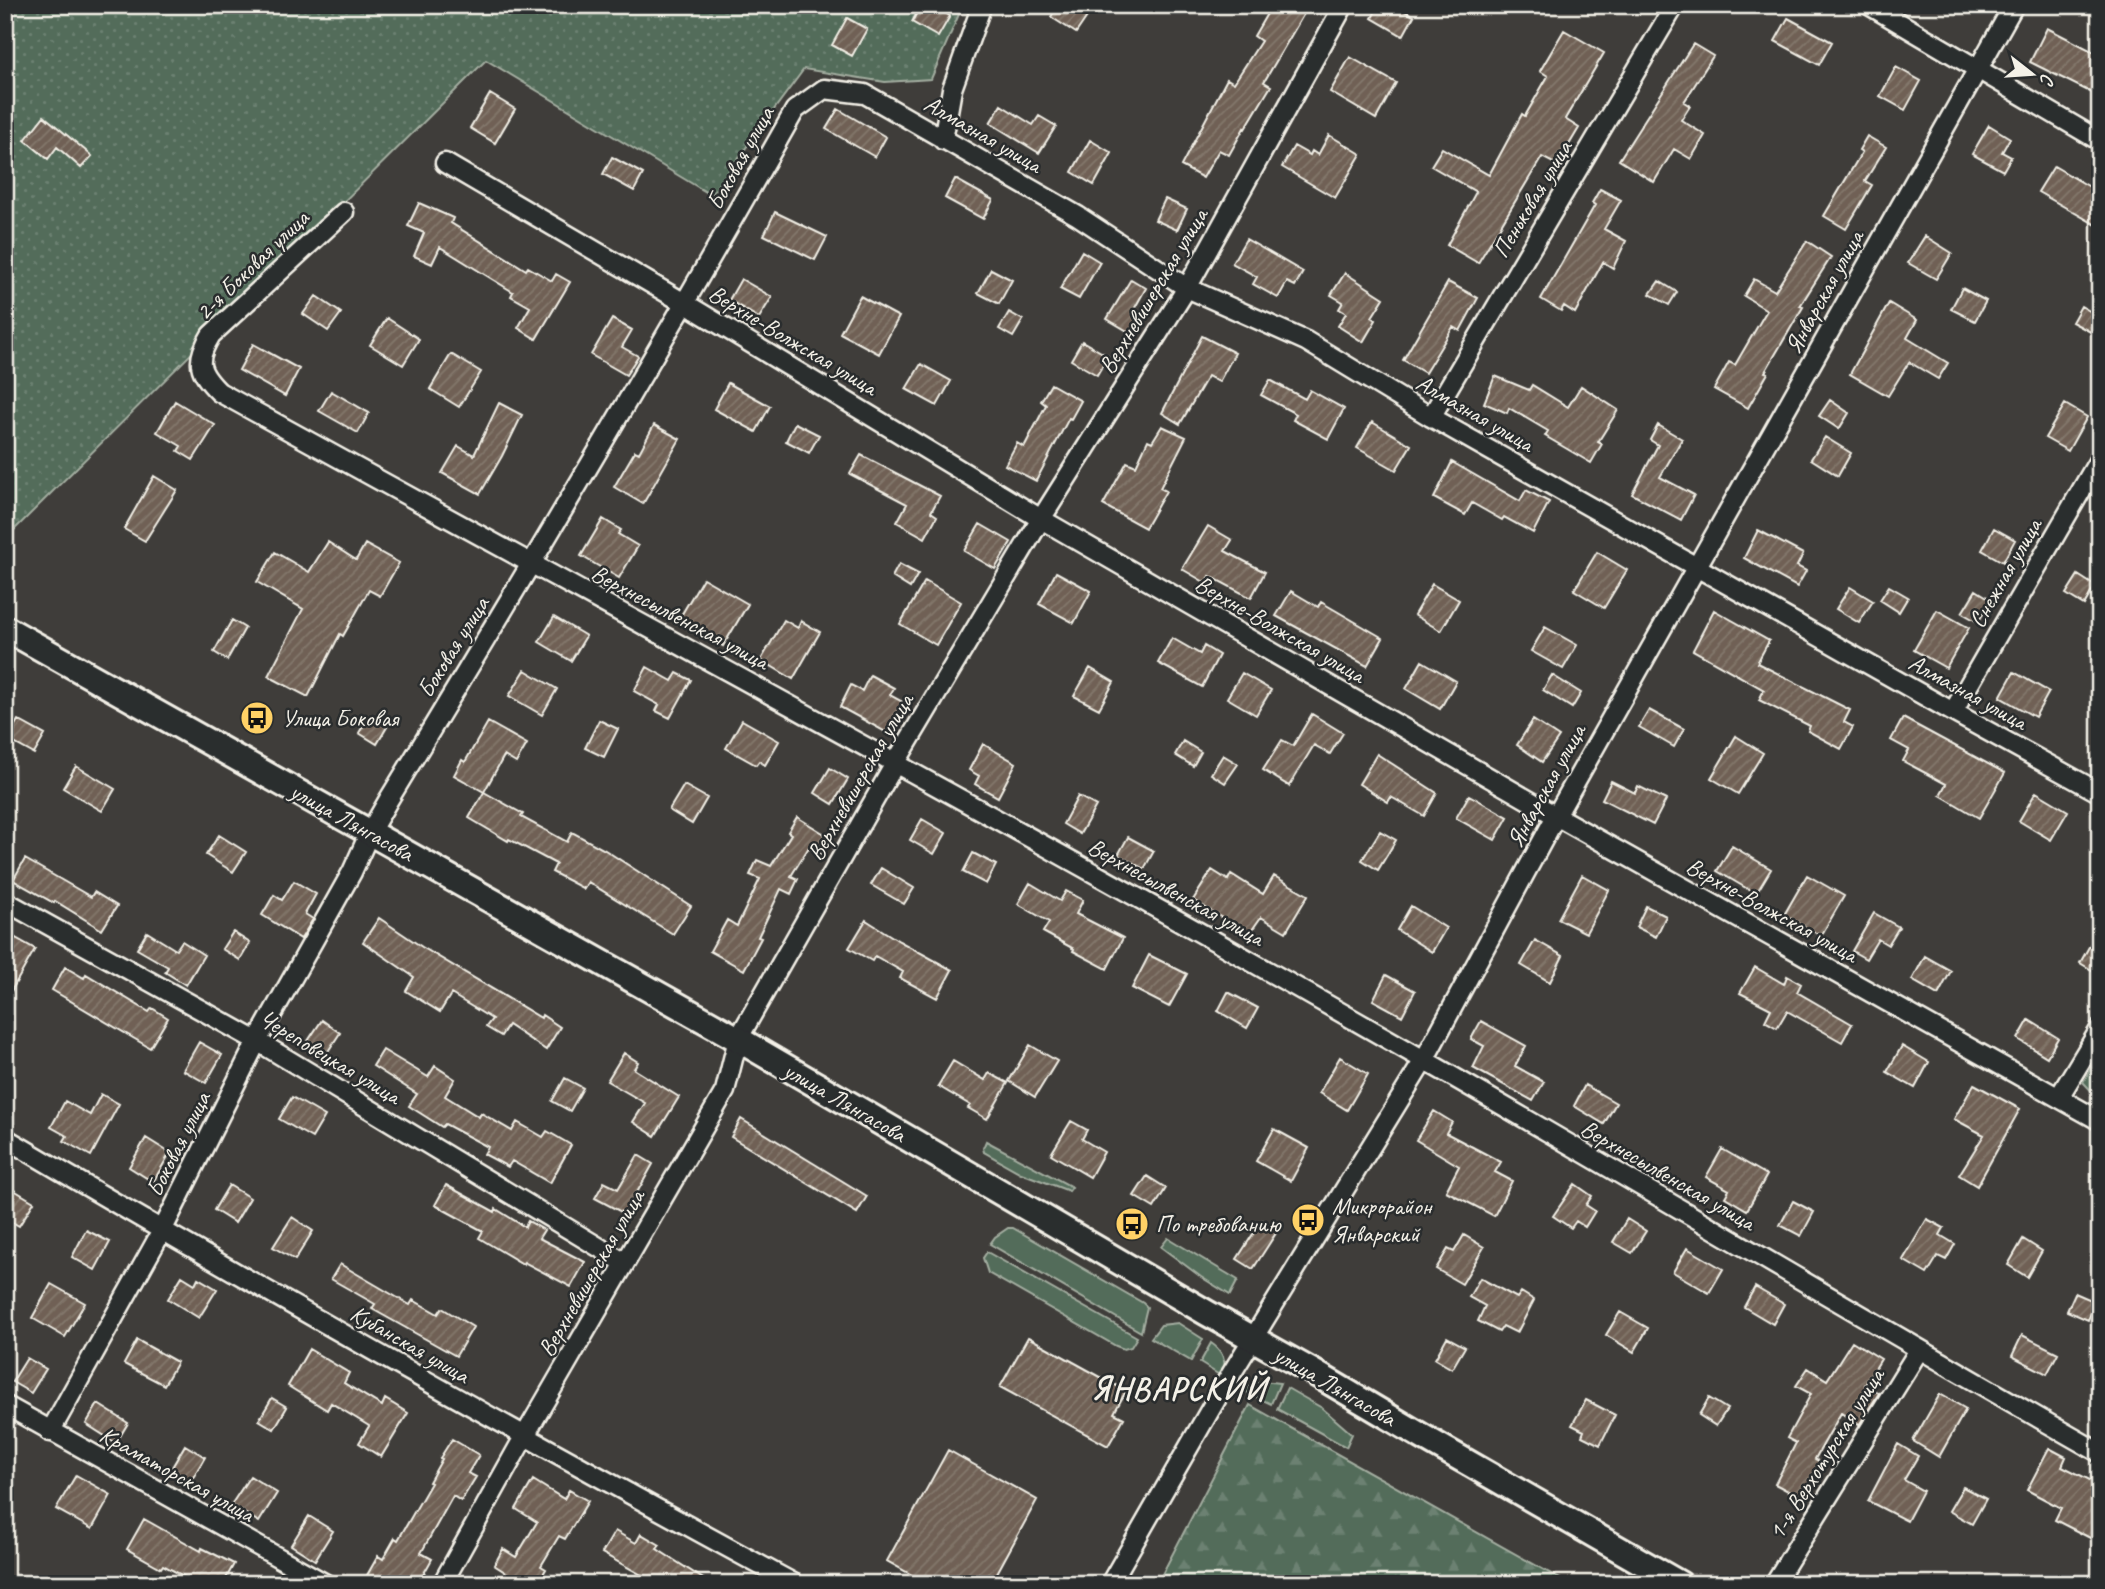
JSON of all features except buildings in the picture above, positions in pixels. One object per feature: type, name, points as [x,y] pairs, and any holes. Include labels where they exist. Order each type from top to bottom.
[{"type":"main road","name":"улица Лянгасова","points":[[5,628],[738,1039],[1198,1308],[1680,1584]]},
{"type":"street","points":[[943,140],[952,89],[982,5]]},
{"type":"street","name":"Верхневишерская улица","points":[[442,1584],[725,1091],[738,1039],[896,762],[1041,519],[1187,288],[1344,5]]},
{"type":"street","name":"Пеньковая улица","points":[[1431,417],[1675,5]]},
{"type":"street","points":[[1868,5],[2100,141]]},
{"type":"street","name":"Январская улица","points":[[1110,1584],[1224,1384],[1424,1060],[1556,816],[2014,5]]},
{"type":"street","name":"Алмазная улица","points":[[824,89],[865,94],[1078,216],[1187,288],[1306,341],[1431,417],[2100,793]]},
{"type":"street","name":"Боковая улица","points":[[50,1432],[162,1231],[257,1041],[352,872],[370,832],[686,304],[795,110],[824,89]]},
{"type":"street","name":"Верхне-Волжская улица","points":[[445,163],[686,304],[1041,519],[1812,962],[2100,1121]]},
{"type":"street","name":"2-я Боковая улица","points":[[219,392],[204,377],[200,363],[202,350],[211,335],[344,212]]},
{"type":"street","name":"Верхнесылвенская улица","points":[[219,392],[896,762],[1424,1060],[1919,1350],[2100,1452]]},
{"type":"street","name":"Снежная улица","points":[[1953,712],[2100,458]]},
{"type":"street","name":"Череповецкая улица","points":[[5,901],[257,1041],[625,1263]]},
{"type":"street","points":[[2059,1097],[2100,1029]]},
{"type":"street","name":"Кубанская улица","points":[[5,1138],[162,1231],[524,1437],[795,1584]]},
{"type":"street","name":"1-я Верхотурская улица","points":[[1774,1584],[1919,1350]]},
{"type":"street","name":"Краматорская улица","points":[[5,1405],[326,1584]]},
{"type":"green space","points":[[5,5],[963,5],[931,79],[885,82],[804,69],[711,195],[486,60],[5,539]]},
{"type":"green space","points":[[2100,1052],[2100,1100],[2083,1082]]},
{"type":"green space","points":[[986,1141],[1072,1187],[1069,1191],[1021,1173],[984,1152]]},
{"type":"green space","points":[[1008,1228],[1013,1228],[1143,1303],[1147,1307],[1141,1332],[990,1244]]},
{"type":"green space","points":[[1168,1238],[1238,1280],[1230,1295],[1161,1247]]},
{"type":"green space","points":[[987,1252],[1137,1337],[1131,1347],[1124,1349],[1116,1346],[988,1273],[983,1258]]},
{"type":"green space","points":[[1178,1323],[1203,1339],[1191,1361],[1151,1338],[1161,1325]]},
{"type":"green space","points":[[1211,1343],[1223,1358],[1221,1376],[1200,1363]]},
{"type":"green space","points":[[1262,1381],[1280,1383],[1271,1404],[1244,1391]]},
{"type":"green space","points":[[1287,1388],[1322,1408],[1352,1434],[1346,1447],[1277,1409]]},
{"type":"green space","points":[[1250,1405],[1569,1584],[1157,1584]]},
{"type":"place","name":"Улица Боковая","points":[[257,718]]},
{"type":"place","name":"Микрорайон Январский","points":[[1308,1220]]},
{"type":"place","name":"По требованию","points":[[1132,1224]]},
{"type":"district","name":"ЯНВАРСКИЙ","points":[[1179,1388]]}]
